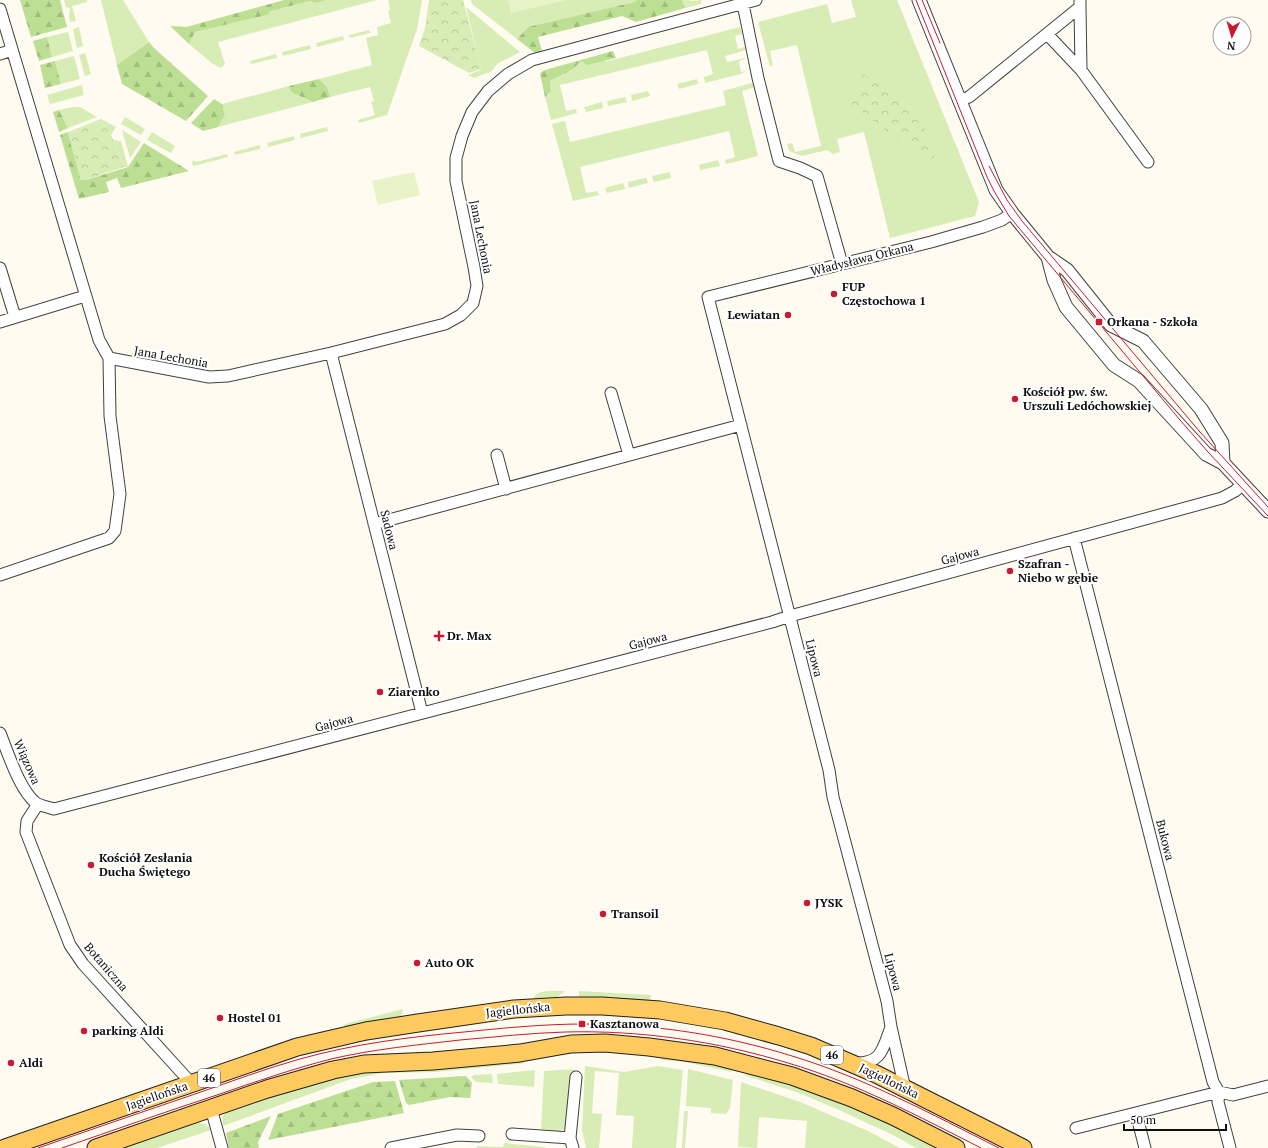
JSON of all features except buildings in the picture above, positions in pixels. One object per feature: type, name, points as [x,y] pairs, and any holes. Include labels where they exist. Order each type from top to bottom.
[{"type":"main road","name":"Jagiellońska","points":[[5,1148],[290,1049],[366,1032],[500,1011],[566,1006],[602,1006],[660,1010],[725,1021],[779,1036],[811,1046],[850,1062],[1023,1148]]},
{"type":"main road","name":"46","points":[[96,1148],[211,1108],[333,1070],[364,1064],[433,1061],[520,1053],[571,1044],[605,1043],[650,1047],[716,1056],[792,1076],[852,1098],[956,1148]]},
{"type":"street","name":"Jana Lechonia","points":[[109,358],[209,377],[228,376],[331,353],[445,324],[461,315],[472,303],[477,286],[456,181],[456,158],[462,136],[472,112],[488,91],[508,74],[532,60],[756,0]]},
{"type":"street","points":[[919,0],[964,99],[996,190],[1012,213],[1048,257],[1067,270],[1111,325],[1143,341],[1201,409],[1222,443],[1223,463]]},
{"type":"street","points":[[743,4],[758,78],[779,161],[817,176],[842,264]]},
{"type":"street","points":[[964,99],[1047,34],[1080,4]]},
{"type":"street","points":[[1080,4],[1081,70]]},
{"type":"street","points":[[0,9],[85,296],[99,340],[109,358],[110,416],[120,494],[115,531],[109,538],[0,575]]},
{"type":"street","points":[[1047,34],[1081,70],[1148,162]]},
{"type":"street","points":[[0,54],[12,50]]},
{"type":"street","name":"Władysława Orkana","points":[[708,297],[946,238],[1002,220],[1012,213]]},
{"type":"street","points":[[1048,257],[1054,280],[1066,307],[1114,365],[1139,380],[1206,454],[1223,463],[1268,511]]},
{"type":"street","points":[[0,268],[15,317]]},
{"type":"street","points":[[0,322],[85,296]]},
{"type":"street","name":"Lipowa","points":[[708,297],[829,770],[833,797],[887,1000],[891,1027],[905,1089]]},
{"type":"street","name":"Sadowa","points":[[331,353],[422,713]]},
{"type":"street","points":[[611,393],[629,455]]},
{"type":"street","points":[[374,524],[741,425]]},
{"type":"street","points":[[497,455],[506,489]]},
{"type":"street","name":"Gajowa","points":[[38,804],[54,809],[772,622],[1222,498],[1235,491],[1243,484]]},
{"type":"street","name":"Bukowa","points":[[1074,538],[1213,1082],[1219,1092],[1218,1102],[1230,1148]]},
{"type":"street","name":"Wiązowa","points":[[0,734],[19,780],[29,796],[38,804]]},
{"type":"street","name":"Botaniczna","points":[[38,804],[27,821],[26,832],[70,945],[83,964],[192,1084]]},
{"type":"street","name":"Lipowa","points":[[850,1062],[871,1062],[878,1058],[881,1054],[891,1027]]},
{"type":"street","points":[[512,1134],[571,1143],[576,1077]]},
{"type":"street","points":[[1076,1128],[1219,1092],[1233,1095],[1268,1086]]},
{"type":"street","points":[[211,1108],[222,1148]]},
{"type":"street","points":[[1136,1113],[1145,1148]]},
{"type":"street","points":[[391,1148],[457,1135],[479,1136]]},
{"type":"green space","points":[[20,0],[60,0],[67,27],[31,37]]},
{"type":"green space","points":[[64,0],[87,0],[87,2],[72,6],[76,21],[70,22],[70,8],[66,7]]},
{"type":"green space","points":[[101,0],[123,0],[149,42],[117,65]]},
{"type":"green space","points":[[284,0],[326,0],[316,3],[310,1],[271,11],[267,15],[195,32],[189,44],[170,26],[186,27]]},
{"type":"green space","points":[[326,0],[377,0],[218,42],[225,64],[221,68],[213,64],[189,44],[195,32],[267,15],[270,11],[310,1],[316,3]]},
{"type":"green space","points":[[388,0],[422,0],[417,29],[387,115],[359,123],[358,120],[375,115],[371,102],[374,101],[370,87],[330,97],[327,87],[319,79],[372,65],[366,38],[378,35],[377,27],[391,23],[388,11],[390,10]]},
{"type":"green space","points":[[429,0],[463,0],[481,69],[469,73],[419,46],[425,28]]},
{"type":"green space","points":[[471,0],[637,0],[634,2],[528,27],[517,39],[472,4]]},
{"type":"green space","points":[[508,0],[568,0],[511,13]]},
{"type":"green space","points":[[637,0],[682,0],[685,8],[636,22],[622,16],[538,37],[542,51],[535,53],[517,39],[528,27],[634,2]]},
{"type":"green space","points":[[682,0],[702,0],[701,4],[685,8]]},
{"type":"green space","points":[[851,0],[897,0],[979,202],[975,216],[890,238],[864,132],[837,139],[840,152],[833,154],[827,150],[802,156],[789,151],[787,144],[792,143],[795,152],[821,146],[797,45],[770,51],[773,65],[770,67],[758,22],[827,4],[832,23],[856,17]]},
{"type":"green space","points":[[466,7],[520,52],[497,64],[492,71],[474,78],[468,75],[481,70]]},
{"type":"green space","points":[[79,27],[83,46],[77,48],[73,29]]},
{"type":"green space","points":[[740,27],[742,34],[735,36],[738,49],[745,47],[746,50],[725,56],[727,62],[745,58],[739,61],[741,72],[746,71],[741,74],[705,83],[704,77],[713,74],[707,50],[560,85],[566,111],[576,109],[577,113],[551,120],[545,97],[551,92],[550,81],[573,69],[581,60],[608,61]]},
{"type":"green space","points":[[369,30],[370,33],[350,38],[349,35]]},
{"type":"green space","points":[[68,32],[73,51],[52,57],[47,37]]},
{"type":"green space","points":[[343,36],[344,40],[317,47],[316,43]]},
{"type":"green space","points":[[47,37],[52,57],[39,61],[33,41]]},
{"type":"green space","points":[[149,42],[208,96],[186,121],[122,84],[117,65]]},
{"type":"green space","points":[[310,45],[311,49],[283,56],[282,52]]},
{"type":"green space","points":[[613,51],[616,58],[587,65],[581,61],[573,69],[550,81],[551,92],[545,97],[540,73],[545,70]]},
{"type":"green space","points":[[85,53],[91,74],[85,76],[79,55]]},
{"type":"green space","points":[[276,54],[277,58],[251,64],[250,61]]},
{"type":"green space","points":[[74,56],[80,79],[61,84],[55,61]]},
{"type":"green space","points":[[55,61],[61,84],[45,88],[40,65]]},
{"type":"green space","points":[[863,74],[917,107],[936,160],[929,163],[851,104]]},
{"type":"green space","points":[[319,79],[327,87],[330,97],[313,102],[291,92],[289,86]]},
{"type":"green space","points":[[697,79],[698,84],[679,89],[677,84]]},
{"type":"green space","points":[[752,83],[755,86],[742,91],[758,156],[726,164],[725,160],[735,157],[729,131],[580,167],[586,193],[597,191],[599,195],[573,201],[552,124],[565,121],[570,142],[726,105],[723,91]]},
{"type":"green space","points":[[82,85],[84,95],[50,104],[47,95]]},
{"type":"green space","points":[[289,86],[291,92],[313,102],[218,127],[225,115],[222,104]]},
{"type":"green space","points":[[648,91],[650,96],[632,101],[631,95]]},
{"type":"green space","points":[[625,97],[627,102],[608,106],[607,101]]},
{"type":"green space","points":[[214,99],[222,104],[225,115],[218,127],[203,131],[191,123]]},
{"type":"green space","points":[[602,102],[603,108],[586,112],[584,107]]},
{"type":"green space","points":[[80,107],[97,117],[68,128],[59,110]]},
{"type":"green space","points":[[59,110],[68,128],[59,132],[53,112]]},
{"type":"green space","points":[[125,117],[145,129],[141,135],[121,124]]},
{"type":"green space","points":[[101,119],[116,127],[111,135],[101,122],[68,134],[68,132]]},
{"type":"green space","points":[[101,122],[111,135],[124,167],[86,180],[81,180],[68,134]]},
{"type":"green space","points":[[327,127],[328,131],[301,138],[300,134]]},
{"type":"green space","points":[[122,130],[141,142],[130,158]]},
{"type":"green space","points":[[68,132],[81,180],[86,180],[128,167],[144,143],[189,171],[121,188],[117,178],[106,182],[109,192],[79,199],[60,135]]},
{"type":"green space","points":[[152,132],[175,146],[171,153],[147,140]]},
{"type":"green space","points":[[294,136],[295,140],[268,147],[267,143]]},
{"type":"green space","points":[[113,140],[121,141],[128,167],[124,167]]},
{"type":"green space","points":[[260,145],[260,149],[235,155],[234,152]]},
{"type":"green space","points":[[227,154],[228,157],[194,166],[192,164],[193,160],[196,162]]},
{"type":"green space","points":[[718,160],[720,166],[700,170],[699,165]]},
{"type":"green space","points":[[414,172],[420,195],[378,205],[372,181]]},
{"type":"green space","points":[[670,172],[671,178],[654,182],[652,176]]},
{"type":"green space","points":[[646,178],[648,183],[629,188],[628,182]]},
{"type":"green space","points":[[623,183],[625,189],[607,193],[605,188]]},
{"type":"green space","points":[[565,991],[554,999],[533,1001],[534,997],[541,992]]},
{"type":"green space","points":[[579,991],[651,995],[651,998],[647,1001],[582,998],[579,996]]},
{"type":"green space","points":[[403,1009],[399,1018],[347,1027],[344,1026],[345,1024]]},
{"type":"green space","points":[[661,1057],[670,1057],[729,1067],[732,1072],[685,1062],[662,1060]]},
{"type":"green space","points":[[526,1060],[524,1063],[519,1064],[436,1072],[384,1073],[351,1079],[223,1126],[222,1117],[226,1112],[284,1091],[330,1079],[367,1072]]},
{"type":"green space","points":[[585,1066],[624,1072],[658,1066],[683,1070],[676,1148],[632,1148],[634,1116],[616,1115],[619,1073],[595,1071],[592,1113],[602,1114],[599,1148],[586,1148],[582,1130]]},
{"type":"green space","points":[[574,1069],[567,1129],[557,1131],[541,1129],[544,1071]]},
{"type":"green space","points":[[688,1069],[733,1080],[730,1108],[726,1114],[711,1113],[711,1108],[686,1106]]},
{"type":"green space","points":[[535,1070],[534,1087],[498,1084],[497,1074]]},
{"type":"green space","points":[[748,1072],[816,1092],[853,1106],[940,1148],[916,1148],[893,1135],[799,1093],[744,1075]]},
{"type":"green space","points":[[492,1074],[493,1083],[476,1082],[471,1077],[474,1075]]},
{"type":"green space","points":[[466,1076],[472,1083],[470,1098],[450,1097],[409,1105],[406,1103],[399,1080]]},
{"type":"green space","points":[[395,1081],[404,1113],[268,1140],[278,1114],[373,1082]]},
{"type":"green space","points":[[741,1082],[800,1102],[868,1131],[900,1148],[805,1148],[807,1121],[759,1117],[757,1148],[738,1147]]},
{"type":"green space","points":[[684,1111],[688,1111],[685,1148],[682,1148]]},
{"type":"green space","points":[[271,1116],[258,1142],[259,1148],[229,1148],[226,1133]]},
{"type":"green space","points":[[198,1123],[206,1125],[211,1130],[157,1148],[120,1148],[190,1124]]},
{"type":"green space","points":[[504,1143],[545,1148],[476,1148],[478,1146],[503,1147]]},
{"type":"tram line","points":[[916,0],[987,177],[1009,216],[1180,420],[1268,516]]},
{"type":"tram line","points":[[922,0],[940,43]]},
{"type":"tram line","points":[[989,166],[1007,200],[1022,221],[1200,432],[1268,507]]},
{"type":"tram line","points":[[38,1148],[260,1071],[340,1049],[423,1036],[524,1026],[584,1024],[637,1026],[689,1032],[741,1042],[792,1056],[872,1086],[999,1148]]},
{"type":"tram line","points":[[62,1148],[159,1114],[302,1067],[331,1059],[379,1050],[460,1040],[565,1032],[621,1033],[678,1038],[761,1055],[813,1071],[862,1090],[910,1112],[981,1148]]},
{"type":"place","name":"FUP Częstochowa 1","points":[[834,294]]},
{"type":"place","name":"Lewiatan","points":[[788,315]]},
{"type":"place","name":"Orkana - Szkoła","points":[[1099,322]]},
{"type":"place","name":"Kościół pw. św. Urszuli Ledóchowskiej","points":[[1015,399]]},
{"type":"place","name":"Szafran - Niebo w gębie","points":[[1010,571]]},
{"type":"place","name":"Dr. Max","points":[[439,636]]},
{"type":"place","name":"Ziarenko","points":[[380,692]]},
{"type":"place","name":"Kościół Zesłania Ducha Świętego","points":[[91,865]]},
{"type":"place","name":"JYSK","points":[[807,903]]},
{"type":"place","name":"Transoil","points":[[603,914]]},
{"type":"place","name":"Auto OK","points":[[417,963]]},
{"type":"place","name":"Hostel 01","points":[[220,1018]]},
{"type":"place","name":"Kasztanowa","points":[[582,1024]]},
{"type":"place","name":"parking Aldi","points":[[84,1031]]},
{"type":"place","name":"Aldi","points":[[11,1063]]}]
